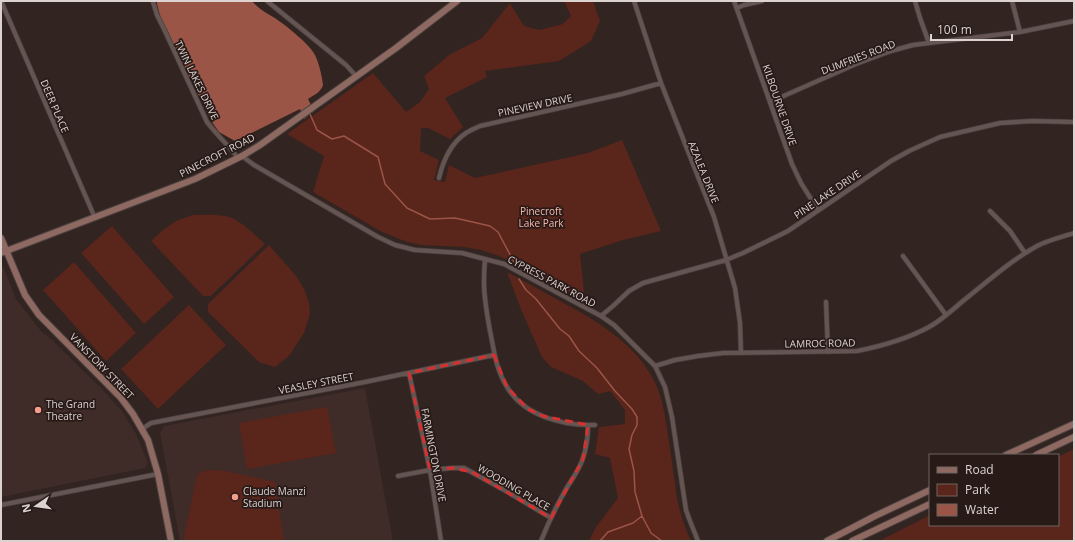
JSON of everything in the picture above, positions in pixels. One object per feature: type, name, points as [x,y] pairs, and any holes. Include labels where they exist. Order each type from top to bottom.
[{"type":"street","name":"DEER PLACE","points":[[1,1],[94,218]]},
{"type":"street","points":[[267,1],[346,65],[356,76]]},
{"type":"street","name":"PINECROFT ROAD","points":[[4,252],[195,179],[240,157],[260,145],[396,48],[457,1]]},
{"type":"street","name":"AZALEA DRIVE","points":[[634,1],[661,83],[714,218],[734,288],[740,323],[741,352]]},
{"type":"street","name":"KILBOURNE DRIVE","points":[[734,1],[797,175],[818,210]]},
{"type":"street","points":[[737,8],[762,1]]},
{"type":"street","points":[[915,1],[929,43]]},
{"type":"street","points":[[1012,1],[1020,32]]},
{"type":"street","name":"TWIN LAKES DRIVE","points":[[153,2],[157,15],[207,122],[217,135],[240,157]]},
{"type":"street","name":"DUMFRIES ROAD","points":[[770,102],[856,64],[891,51],[913,45],[1020,32],[1074,21]]},
{"type":"street","name":"PINEVIEW DRIVE","points":[[440,178],[445,160],[457,140],[467,132],[480,126],[661,83]]},
{"type":"street","name":"PINE LAKE DRIVE","points":[[601,316],[629,291],[643,283],[726,260],[760,245],[788,230],[891,161],[940,137],[1000,123],[1032,121],[1074,122]]},
{"type":"street","name":"CYPRESS PARK ROAD","points":[[240,157],[378,237],[396,245],[414,250],[462,253],[504,264],[601,316],[614,325],[655,366],[665,388],[672,417],[686,510],[698,541]]},
{"type":"street","points":[[990,211],[1010,231],[1025,254]]},
{"type":"street","name":"LAMROC ROAD","points":[[655,366],[674,360],[698,356],[741,352],[857,351],[878,347],[914,334],[930,326],[946,315],[997,273],[1037,246],[1050,240],[1074,233]]},
{"type":"street","name":"VANSTORY STREET","points":[[1,238],[4,252],[25,295],[39,315],[121,398],[142,429],[148,440],[158,474],[171,541]]},
{"type":"street","points":[[903,256],[946,315]]},
{"type":"street","points":[[484,258],[485,299],[494,355],[500,373],[507,387],[516,399],[528,409],[543,416],[572,423],[595,425]]},
{"type":"street","points":[[826,302],[828,352]]},
{"type":"street","name":"VEASLEY STREET","points":[[142,429],[151,423],[410,373],[494,355]]},
{"type":"street","name":"FARMINGTON DRIVE","points":[[410,373],[430,470],[441,541]]},
{"type":"street","points":[[1008,454],[1074,424]]},
{"type":"street","points":[[541,541],[551,518],[566,489],[576,475],[583,459],[587,444],[588,425]]},
{"type":"street","points":[[1038,454],[1074,437]]},
{"type":"street","name":"WOODING PLACE","points":[[398,476],[430,470],[464,468],[551,518]]},
{"type":"street","points":[[1,504],[158,474]]},
{"type":"street","points":[[827,541],[929,490]]},
{"type":"street","points":[[852,541],[929,504]]},
{"type":"highlighted area","points":[[494,355],[507,387],[528,409],[543,416],[588,425],[583,459],[551,518],[472,472],[452,468],[430,470],[409,373]]},
{"type":"shaded area","points":[[1,264],[16,299],[41,331],[100,387],[122,411],[136,434],[146,458],[148,463],[145,468],[1,497]]},
{"type":"shaded area","points":[[365,388],[393,541],[180,541],[160,433],[164,426]]},
{"type":"green space","name":"Pinecroft Lake Park","points":[[564,1],[593,1],[600,21],[591,41],[559,61],[485,71],[487,77],[445,98],[463,127],[450,139],[428,128],[421,128],[420,151],[439,160],[434,180],[445,182],[449,165],[475,178],[588,153],[622,140],[661,231],[623,240],[580,254],[585,301],[539,275],[499,256],[481,250],[464,247],[421,245],[407,242],[382,232],[313,192],[324,156],[287,134],[373,73],[406,112],[420,102],[429,89],[424,76],[449,55],[482,38],[510,3],[524,26],[539,30],[563,24],[571,16]]},
{"type":"green space","points":[[193,215],[220,215],[234,219],[265,244],[211,296],[203,296],[151,241],[176,221]]},
{"type":"green space","points":[[112,226],[174,297],[144,324],[81,253]]},
{"type":"green space","points":[[269,245],[297,277],[305,291],[309,303],[310,314],[304,333],[289,356],[275,367],[259,362],[208,312],[208,304]]},
{"type":"green space","points":[[74,262],[136,333],[106,361],[43,290]]},
{"type":"green space","points":[[507,272],[611,332],[626,344],[639,358],[650,374],[659,391],[664,411],[678,503],[691,541],[589,541],[596,527],[618,498],[610,458],[595,454],[599,427],[625,424],[625,410],[610,391],[598,394],[583,381],[551,367],[542,357],[522,312]]},
{"type":"green space","points":[[189,305],[226,345],[158,409],[121,369]]},
{"type":"green space","points":[[327,407],[336,453],[247,469],[239,423]]},
{"type":"green space","points":[[1074,449],[1074,541],[879,541],[929,516],[929,526],[1059,526],[1059,456]]},
{"type":"green space","name":"Claude Manzi Stadium","points":[[203,471],[226,471],[275,482],[284,541],[183,541],[197,475]]},
{"type":"water","points":[[157,1],[252,1],[293,32],[313,51],[318,62],[323,85],[315,95],[308,99],[314,111],[304,119],[300,109],[235,141],[219,132],[212,122],[161,19]]},
{"type":"waterway","points":[[310,114],[317,130],[332,139],[344,136],[378,157],[385,184],[407,208],[430,219],[455,218],[490,226],[498,232],[514,262]]},
{"type":"waterway","points":[[519,279],[526,290],[536,299],[560,329],[569,336],[579,351],[597,368],[637,417],[637,425],[632,435],[629,449],[634,471],[635,492],[642,516],[651,533],[662,541]]},
{"type":"waterway","points":[[600,541],[608,532],[633,523],[642,516]]},
{"type":"place","name":"The Grand Theatre","points":[[38,410]]},
{"type":"place","name":"Claude Manzi Stadium","points":[[235,497]]}]
